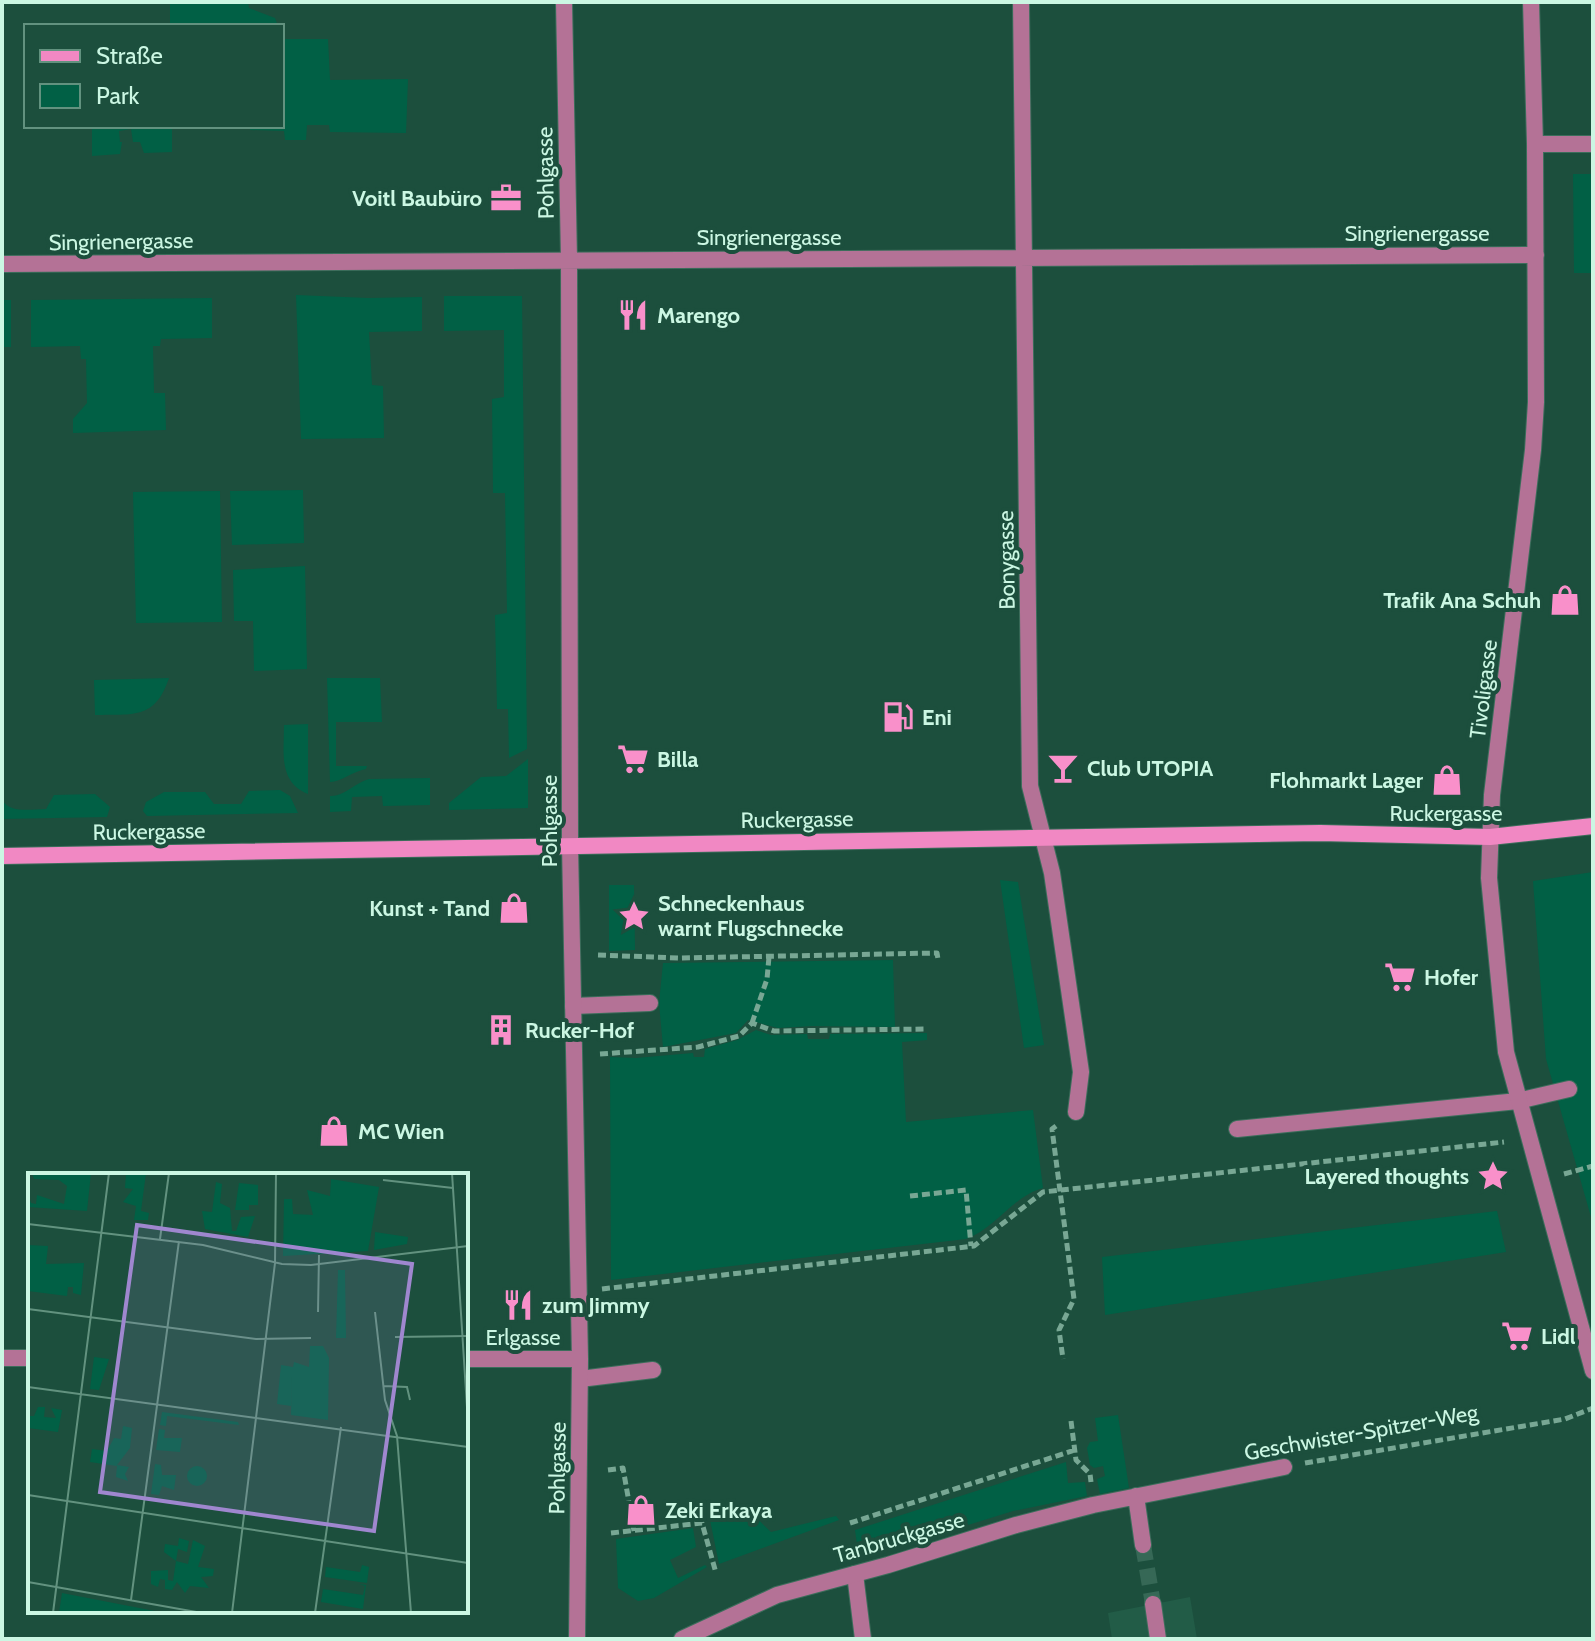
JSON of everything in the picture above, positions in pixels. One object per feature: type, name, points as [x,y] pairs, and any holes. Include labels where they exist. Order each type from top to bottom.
[{"type":"main road","name":"Ruckergasse","points":[[2,856],[1320,833],[1490,837],[1593,826]]},
{"type":"street","name":"Pohlgasse","points":[[564,2],[569,259],[570,845],[580,1359],[577,1639]]},
{"type":"street","name":"Bonygasse","points":[[1021,2],[1030,786],[1053,877],[1081,1072],[1076,1112]]},
{"type":"street","name":"Tivoligasse","points":[[1531,2],[1536,402],[1492,795],[1489,878],[1506,1052],[1593,1371]]},
{"type":"street","points":[[1535,144],[1593,144]]},
{"type":"street","name":"Singrienergasse","points":[[2,264],[1536,255]]},
{"type":"street","points":[[573,1006],[650,1003]]},
{"type":"street","points":[[1237,1129],[1518,1101],[1569,1089]]},
{"type":"street","points":[[2,1358],[28,1358]]},
{"type":"street","name":"Erlgasse","points":[[468,1359],[580,1359]]},
{"type":"street","points":[[580,1379],[653,1370]]},
{"type":"street","name":"Geschwister-Spitzer-Weg","points":[[1136,1496],[1284,1467]]},
{"type":"street","points":[[1136,1496],[1143,1545]]},
{"type":"street","name":"Tanbruckgasse","points":[[682,1639],[777,1595],[1093,1505],[1136,1496]]},
{"type":"street","points":[[855,1574],[863,1639]]},
{"type":"street","points":[[1153,1604],[1158,1639]]},
{"type":"path","points":[[573,955],[680,958],[937,953],[938,959]]},
{"type":"path","points":[[623,1052],[698,1047],[739,1036],[752,1023],[767,979],[769,957]]},
{"type":"path","points":[[752,1023],[774,1031],[926,1029]]},
{"type":"path","points":[[1063,1359],[1059,1330],[1074,1299],[1052,1129],[1076,1112]]},
{"type":"path","points":[[579,1292],[971,1246],[1043,1192],[1529,1139]]},
{"type":"path","points":[[910,1196],[966,1190],[971,1246]]},
{"type":"path","name":"Geschwister-Spitzer-Weg","points":[[1284,1467],[1565,1419],[1593,1408]]},
{"type":"path","points":[[1071,1421],[1076,1460],[1090,1474],[1093,1505]]},
{"type":"path","points":[[850,1523],[1075,1450]]},
{"type":"path","points":[[608,1470],[623,1468],[634,1531]]},
{"type":"path","points":[[611,1533],[702,1523],[716,1573]]},
{"type":"shaded area","points":[[1190,1597],[1197,1639],[1112,1639],[1108,1613]]},
{"type":"green space","points":[[170,2],[248,2],[249,8],[275,18],[277,24],[170,24]]},
{"type":"green space","points":[[284,39],[328,39],[330,80],[408,79],[406,133],[330,132],[329,125],[307,125],[306,140],[285,140],[284,131],[250,130],[284,128]]},
{"type":"green space","points":[[92,128],[172,128],[172,152],[144,153],[140,142],[133,142],[131,129],[119,131],[122,142],[120,154],[92,156]]},
{"type":"green space","points":[[1573,174],[1593,174],[1593,273],[1574,273]]},
{"type":"green space","points":[[296,295],[422,297],[422,331],[369,332],[372,385],[383,386],[384,438],[301,439]]},
{"type":"green space","points":[[444,296],[522,296],[527,749],[509,758],[508,709],[497,709],[495,615],[507,613],[505,493],[493,493],[492,399],[504,397],[504,330],[444,331]]},
{"type":"green space","points":[[212,298],[212,338],[161,339],[160,346],[153,346],[154,393],[165,393],[166,430],[73,433],[73,419],[87,403],[86,359],[81,359],[80,346],[31,347],[31,300]]},
{"type":"green space","points":[[2,300],[11,300],[11,347],[2,347]]},
{"type":"green space","points":[[303,490],[304,543],[232,545],[230,491]]},
{"type":"green space","points":[[220,491],[222,622],[136,623],[133,492]]},
{"type":"green space","points":[[305,566],[307,669],[254,671],[253,621],[234,621],[233,570]]},
{"type":"green space","points":[[169,678],[157,701],[141,712],[95,715],[94,680]]},
{"type":"green space","points":[[327,678],[380,678],[382,722],[336,722],[336,766],[367,766],[330,782]]},
{"type":"green space","points":[[308,724],[308,794],[298,789],[287,774],[284,725]]},
{"type":"green space","points":[[528,759],[528,808],[449,810],[449,803],[481,777],[506,776]]},
{"type":"green space","points":[[430,778],[430,805],[383,806],[382,796],[352,797],[351,811],[330,812],[330,796],[369,779]]},
{"type":"green space","points":[[280,790],[290,796],[298,813],[147,816],[143,811],[146,802],[164,792],[205,792],[214,804],[241,804],[249,791]]},
{"type":"green space","points":[[95,794],[110,807],[107,817],[2,819],[2,800],[16,809],[46,809],[54,795]]},
{"type":"green space","points":[[1593,872],[1593,1224],[1546,1059],[1533,881]]},
{"type":"green space","points":[[1000,880],[1018,882],[1044,1045],[1024,1048]]},
{"type":"green space","points":[[609,885],[634,885],[635,950],[609,951]]},
{"type":"green space","points":[[893,960],[895,1027],[778,1028],[748,1020],[736,1033],[663,1047],[659,1003],[663,963]]},
{"type":"green space","points":[[756,1030],[771,1035],[807,1034],[808,1039],[829,1039],[830,1034],[927,1033],[927,1040],[902,1042],[906,1122],[1033,1110],[1043,1188],[1022,1198],[986,1228],[966,1239],[611,1280],[610,1057],[693,1053],[694,1057],[704,1057],[705,1049],[737,1040]]},
{"type":"green space","points":[[1497,1211],[1506,1252],[1105,1315],[1102,1257]]},
{"type":"green space","points":[[1118,1415],[1129,1488],[1100,1494],[1097,1479],[1105,1476],[1103,1466],[1094,1468],[1090,1465],[1087,1448],[1090,1442],[1098,1441],[1095,1418]]},
{"type":"green space","points":[[1066,1462],[1068,1483],[1085,1482],[1087,1496],[1013,1511],[859,1559],[855,1530]]},
{"type":"green space","points":[[747,1509],[771,1532],[836,1516],[839,1520],[719,1564],[709,1515]]},
{"type":"green space","points":[[693,1528],[696,1547],[670,1560],[678,1578],[705,1565],[707,1567],[654,1598],[638,1601],[618,1588],[616,1539]]},
{"type":"tunnel","points":[[1143,1545],[1153,1604]]},
{"type":"place","name":"Voitl Baubüro","points":[[506,198]]},
{"type":"place","name":"Marengo","points":[[633,315]]},
{"type":"place","name":"Trafik Ana Schuh","points":[[1565,600]]},
{"type":"place","name":"Eni","points":[[898,717]]},
{"type":"place","name":"Billa","points":[[633,759]]},
{"type":"place","name":"Club UTOPIA","points":[[1063,768]]},
{"type":"place","name":"Flohmarkt Lager","points":[[1447,780]]},
{"type":"place","name":"Kunst + Tand","points":[[514,908]]},
{"type":"place","name":"Schneckenhaus warnt Flugschnecke","points":[[634,916]]},
{"type":"place","name":"Hofer","points":[[1400,977]]},
{"type":"place","name":"Rucker-Hof","points":[[501,1030]]},
{"type":"place","name":"MC Wien","points":[[334,1131]]},
{"type":"place","name":"Layered thoughts","points":[[1493,1176]]},
{"type":"place","name":"zum Jimmy","points":[[518,1305]]},
{"type":"place","name":"Lidl","points":[[1517,1336]]},
{"type":"place","name":"Zeki Erkaya","points":[[641,1510]]}]
